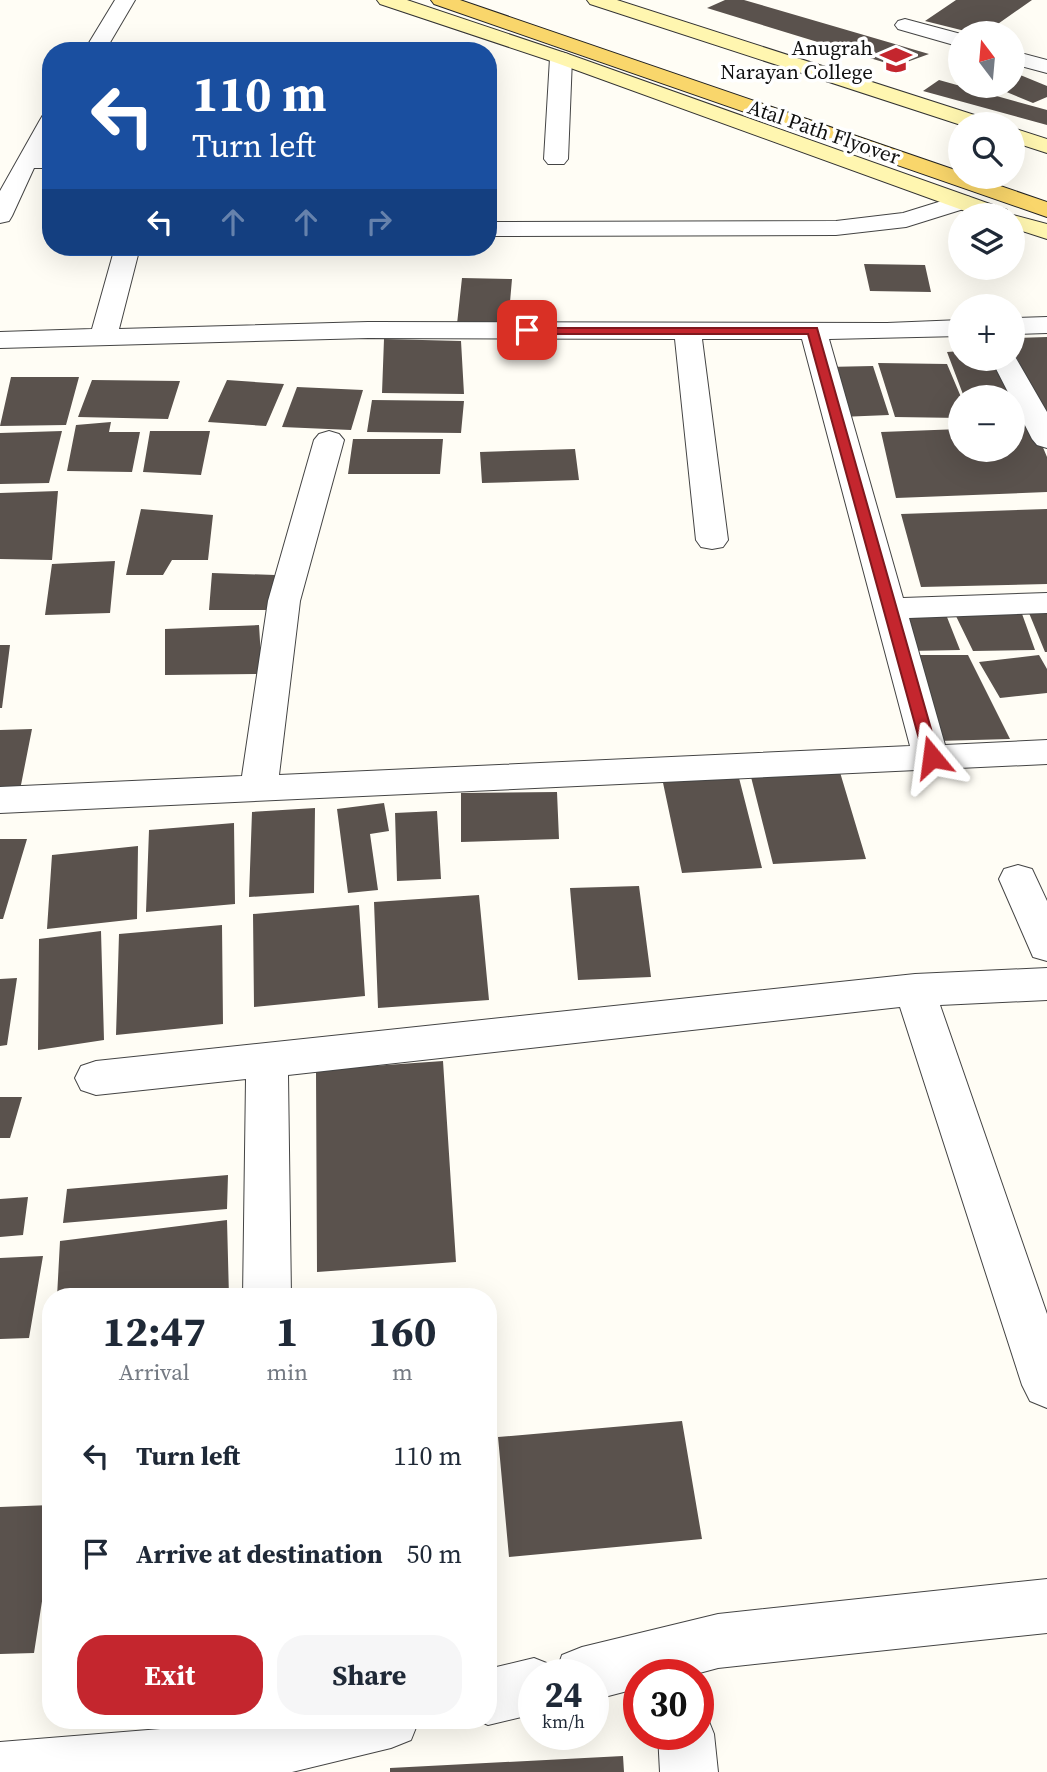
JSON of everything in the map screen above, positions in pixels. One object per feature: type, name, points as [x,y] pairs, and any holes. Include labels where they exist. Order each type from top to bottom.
[{"type":"main road","name":"Atal Path Flyover","points":[[441,0],[1047,209]]},
{"type":"street","points":[[99,42],[125,0]]},
{"type":"street","points":[[387,0],[561,58],[964,203]]},
{"type":"street","points":[[597,0],[948,114]]},
{"type":"street","points":[[905,25],[948,37]]},
{"type":"street","points":[[556,159],[561,58]]},
{"type":"street","points":[[1026,60],[1047,66]]},
{"type":"street","points":[[0,216],[26,160],[42,134]]},
{"type":"street","points":[[1025,139],[1047,146]]},
{"type":"street","points":[[26,160],[42,161]]},
{"type":"street","points":[[497,229],[836,228],[906,220],[961,202]]},
{"type":"street","points":[[1025,224],[1047,232]]},
{"type":"street","points":[[103,337],[125,256]]},
{"type":"street","points":[[1025,326],[1047,325]]},
{"type":"street","points":[[0,340],[368,330],[813,331],[948,328]]},
{"type":"street","points":[[687,330],[712,540]]},
{"type":"street","points":[[813,331],[932,757]]},
{"type":"street","points":[[1011,371],[1047,439]]},
{"type":"street","points":[[259,788],[284,601],[330,440]]},
{"type":"street","points":[[890,609],[1047,603]]},
{"type":"street","points":[[0,800],[1047,752]]},
{"type":"street","points":[[1018,879],[1047,946]]},
{"type":"street","points":[[96,1078],[915,990],[1047,984]]},
{"type":"street","points":[[915,990],[1047,1385]]},
{"type":"street","points":[[267,1060],[267,1288]]},
{"type":"street","points":[[689,1659],[718,1641],[1047,1606]]},
{"type":"street","points":[[497,1695],[518,1690]]},
{"type":"street","points":[[0,1771],[316,1729]]},
{"type":"street","points":[[687,1750],[689,1772]]},
{"type":"building","points":[[725,0],[744,0],[929,54],[896,66],[707,8]]},
{"type":"building","points":[[956,0],[1032,0],[1002,21],[948,21],[948,27],[925,21]]},
{"type":"building","points":[[1026,77],[1047,86],[1047,97],[1033,103],[1021,98],[1026,98]]},
{"type":"building","points":[[939,80],[948,82],[948,98],[923,91]]},
{"type":"building","points":[[949,98],[1004,98],[1047,110],[1047,125],[1025,119],[1025,112],[1000,112]]},
{"type":"building","points":[[864,264],[925,265],[931,292],[870,291]]},
{"type":"building","points":[[462,278],[512,279],[508,325],[457,324]]},
{"type":"building","points":[[1047,337],[1047,420],[1023,371],[1025,338]]},
{"type":"building","points":[[384,339],[461,341],[464,394],[382,393]]},
{"type":"building","points":[[878,363],[947,364],[956,385],[948,385],[948,418],[895,417]]},
{"type":"building","points":[[873,366],[889,415],[840,417],[826,367]]},
{"type":"building","points":[[954,371],[1005,371],[1012,385],[959,385]]},
{"type":"building","points":[[11,377],[79,377],[66,425],[0,426]]},
{"type":"building","points":[[92,380],[180,381],[168,419],[78,417]]},
{"type":"building","points":[[227,380],[284,384],[266,426],[208,422]]},
{"type":"building","points":[[297,387],[363,390],[351,430],[282,427]]},
{"type":"building","points":[[372,400],[464,401],[461,433],[367,432]]},
{"type":"building","points":[[111,422],[109,432],[140,432],[132,472],[67,471],[76,425]]},
{"type":"building","points":[[1025,426],[1034,426],[1047,457],[1047,492],[896,498],[881,432],[948,429],[948,462],[1025,462]]},
{"type":"building","points":[[62,431],[49,483],[0,484],[0,433]]},
{"type":"building","points":[[150,431],[210,431],[201,475],[143,472]]},
{"type":"building","points":[[353,439],[443,439],[440,474],[348,474]]},
{"type":"building","points":[[575,449],[579,480],[482,483],[480,452]]},
{"type":"building","points":[[58,491],[52,560],[0,559],[0,493]]},
{"type":"building","points":[[141,509],[213,515],[208,560],[172,560],[163,575],[126,575]]},
{"type":"building","points":[[1047,509],[1047,584],[921,587],[901,514]]},
{"type":"building","points":[[115,561],[110,613],[45,615],[52,564]]},
{"type":"building","points":[[212,573],[275,575],[273,610],[209,610]]},
{"type":"building","points":[[1021,611],[1035,650],[973,651],[954,612]]},
{"type":"building","points":[[945,612],[960,650],[909,651],[897,614]]},
{"type":"building","points":[[1047,612],[1047,652],[1045,652],[1029,613]]},
{"type":"building","points":[[259,625],[262,674],[165,675],[165,629]]},
{"type":"building","points":[[0,645],[10,645],[2,708],[0,708]]},
{"type":"building","points":[[909,655],[968,655],[1010,739],[937,741]]},
{"type":"building","points":[[1039,655],[1047,669],[1047,693],[1000,698],[979,662]]},
{"type":"building","points":[[32,729],[20,790],[0,790],[0,730]]},
{"type":"building","points":[[839,769],[866,859],[773,864],[750,773]]},
{"type":"building","points":[[738,774],[762,868],[682,873],[662,778]]},
{"type":"building","points":[[557,792],[559,839],[461,842],[461,793]]},
{"type":"building","points":[[384,803],[389,831],[370,834],[378,890],[348,893],[337,809]]},
{"type":"building","points":[[315,808],[314,893],[249,897],[252,812]]},
{"type":"building","points":[[437,811],[441,879],[397,881],[395,813]]},
{"type":"building","points":[[234,823],[235,904],[146,912],[149,830]]},
{"type":"building","points":[[0,839],[27,839],[3,919],[0,919]]},
{"type":"building","points":[[138,846],[137,919],[47,929],[52,855]]},
{"type":"building","points":[[639,886],[651,977],[578,980],[570,888]]},
{"type":"building","points":[[479,895],[489,1000],[378,1008],[374,902]]},
{"type":"building","points":[[359,905],[365,996],[254,1007],[253,914]]},
{"type":"building","points":[[222,925],[223,1024],[116,1035],[119,934]]},
{"type":"building","points":[[101,931],[104,1040],[38,1050],[39,939]]},
{"type":"building","points":[[17,978],[7,1045],[0,1046],[0,979]]},
{"type":"building","points":[[443,1061],[456,1262],[317,1272],[316,1070]]},
{"type":"building","points":[[0,1097],[22,1097],[10,1138],[0,1138]]},
{"type":"building","points":[[228,1175],[227,1209],[63,1223],[67,1189]]},
{"type":"building","points":[[28,1197],[23,1235],[0,1237],[0,1199]]},
{"type":"building","points":[[227,1220],[229,1288],[57,1288],[60,1241]]},
{"type":"building","points":[[43,1256],[29,1338],[0,1339],[0,1258]]},
{"type":"building","points":[[682,1421],[702,1539],[509,1557],[498,1437]]},
{"type":"building","points":[[42,1505],[42,1601],[34,1653],[0,1654],[0,1507]]},
{"type":"building","points":[[623,1756],[624,1772],[390,1772],[390,1768]]},
{"type":"place","name":"Anugrah Narayan College","points":[[896,60]]},
{"type":"route","points":[[527,330],[813,331],[932,757]]}]
